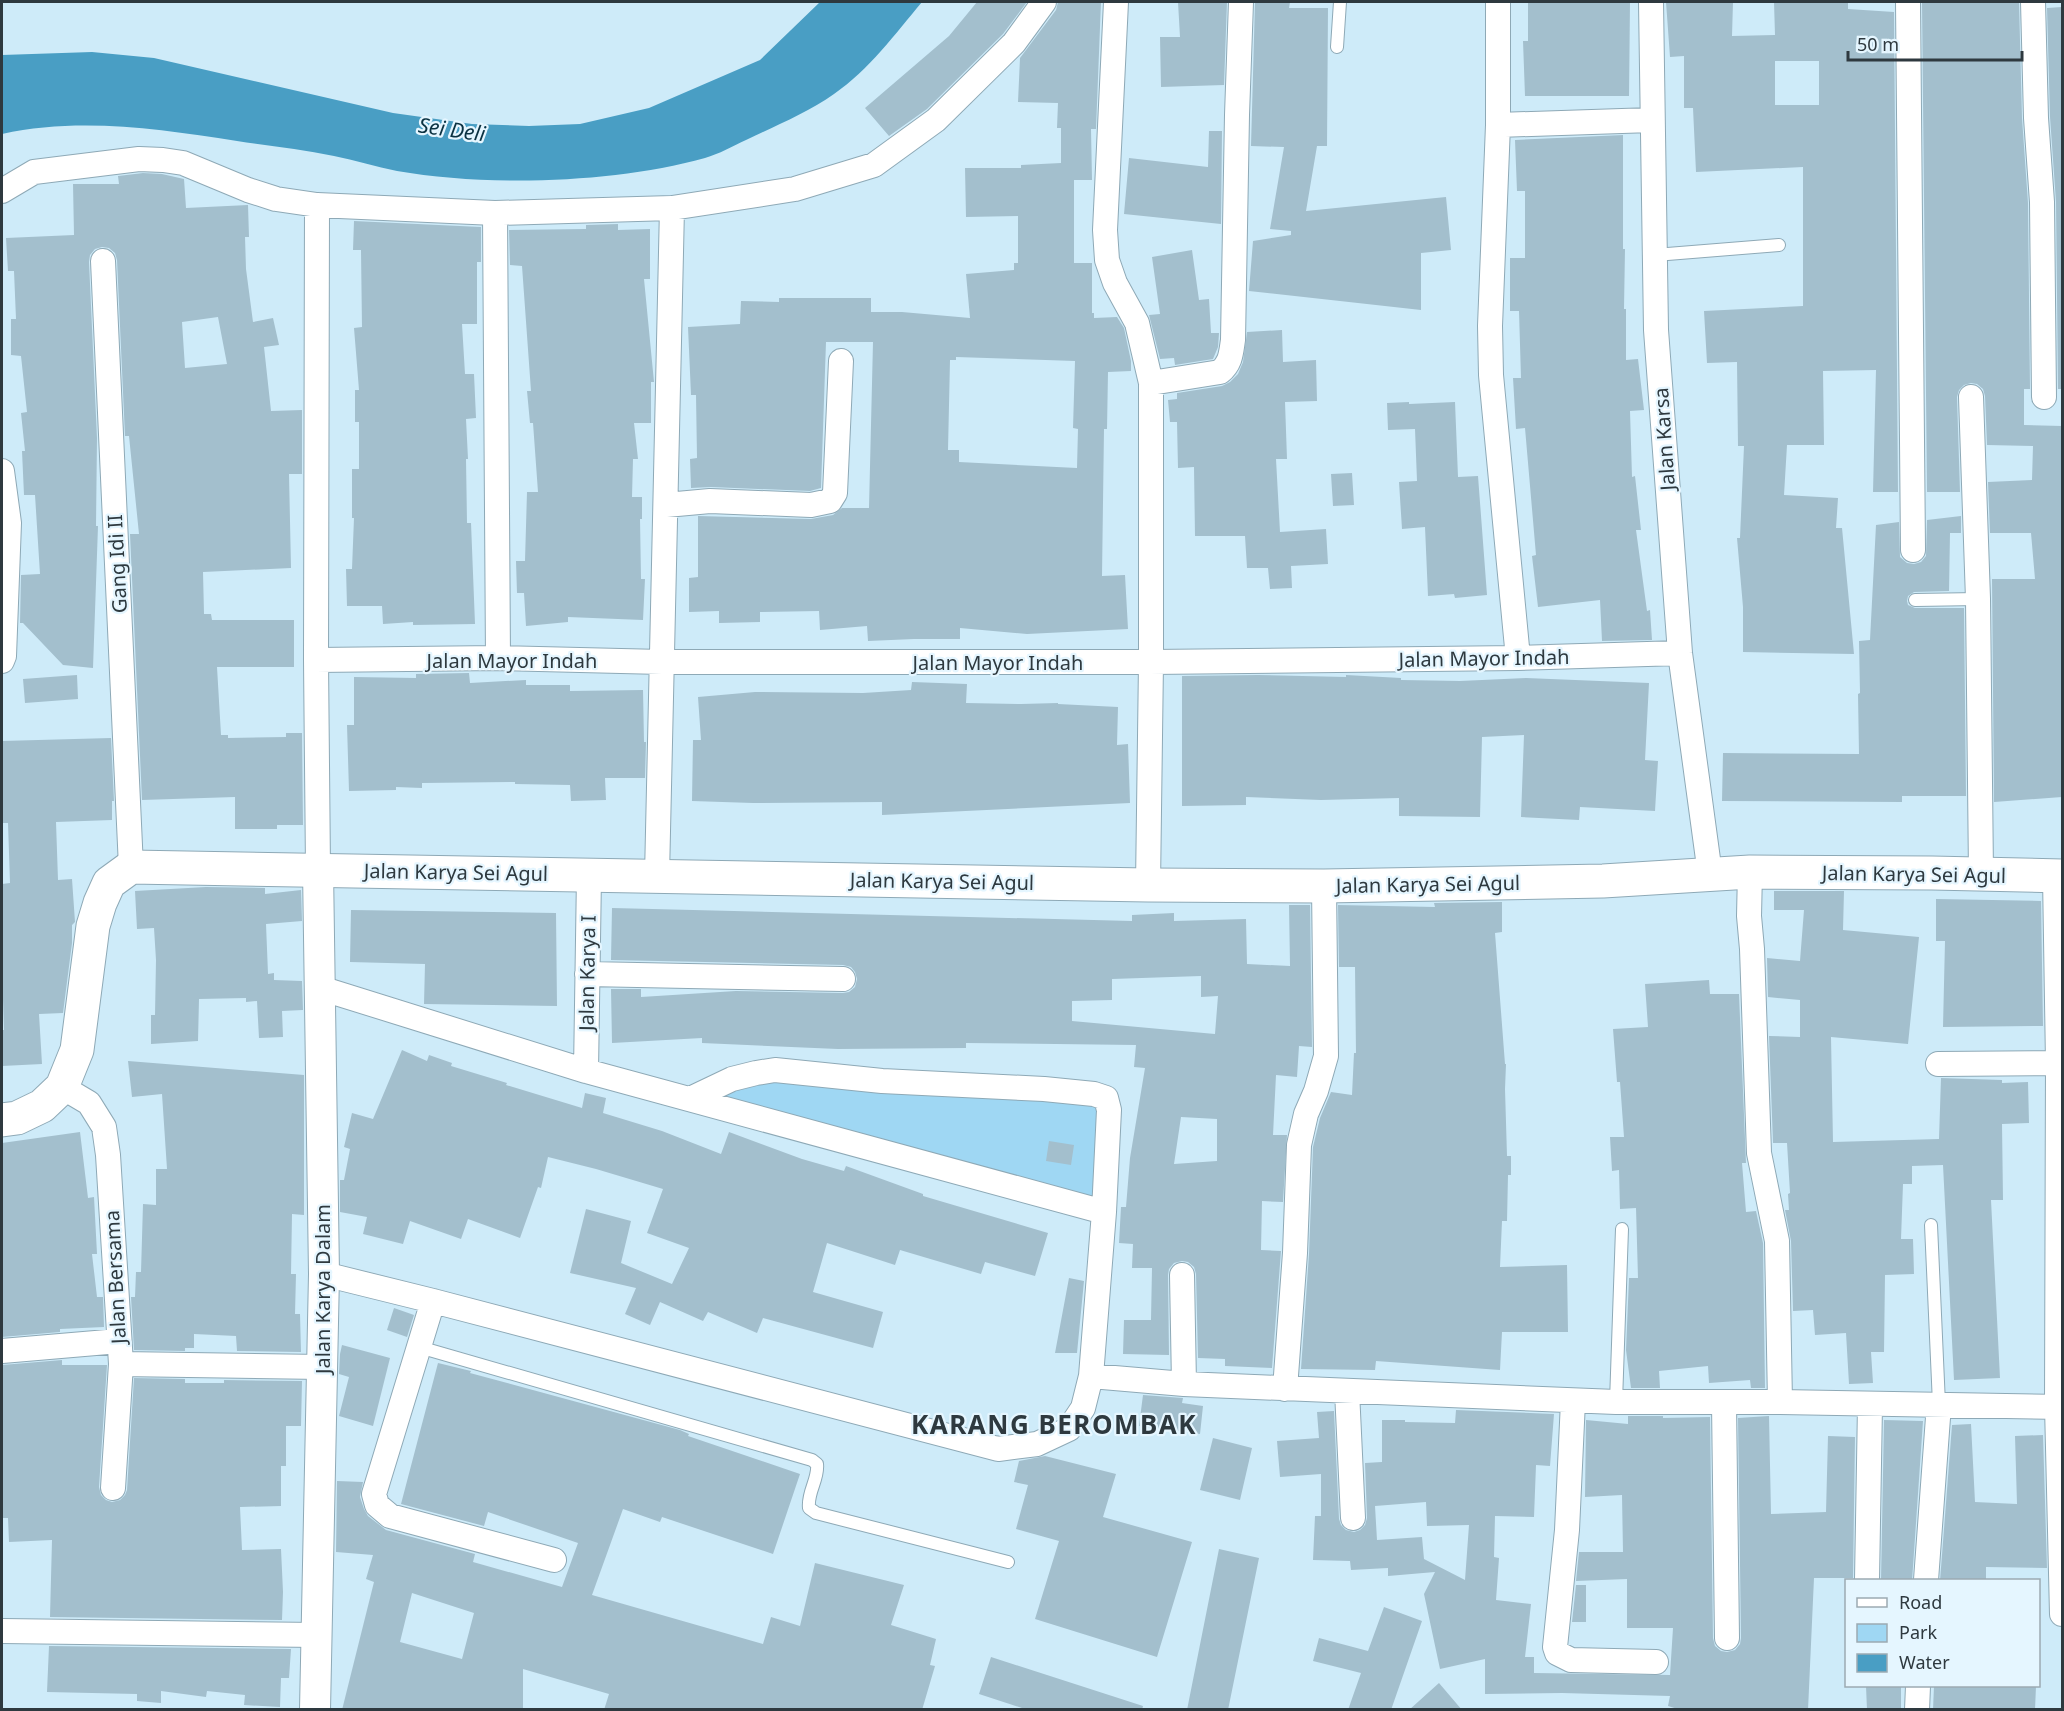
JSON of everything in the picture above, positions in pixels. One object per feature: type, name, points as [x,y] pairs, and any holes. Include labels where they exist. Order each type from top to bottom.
[{"type":"main road","name":"Jalan Karya Sei Agul","points":[[131,867],[1148,885],[1324,886],[1603,881],[1750,873],[2059,876]]},
{"type":"main road","points":[[2,1120],[17,1118],[42,1106],[62,1087],[77,1050],[93,926],[100,903],[109,883],[131,867]]},
{"type":"street","points":[[2,191],[34,172],[139,159],[183,163],[276,199],[317,205],[495,213],[672,208],[795,189],[874,165],[936,120],[1014,43],[1044,2]]},
{"type":"street","points":[[1116,2],[1105,230],[1107,260],[1114,283],[1137,323],[1150,383],[1151,662],[1148,885]]},
{"type":"street","points":[[1150,383],[1220,372],[1230,360],[1233,340],[1241,2]]},
{"type":"street","points":[[1498,2],[1498,125],[1490,326],[1491,375],[1518,658]]},
{"type":"street","name":"Jalan Karsa","points":[[1651,2],[1656,330],[1680,653],[1710,874]]},
{"type":"street","points":[[1908,2],[1913,550]]},
{"type":"street","points":[[2033,2],[2036,118],[2042,202],[2044,398]]},
{"type":"street","points":[[1498,125],[1652,120]]},
{"type":"street","points":[[317,205],[318,869]]},
{"type":"street","points":[[657,876],[672,208]]},
{"type":"street","points":[[495,213],[498,658]]},
{"type":"street","name":"Gang Idi II","points":[[103,261],[131,867]]},
{"type":"street","points":[[666,505],[710,501],[811,505],[830,501],[835,493],[841,361]]},
{"type":"street","points":[[1971,397],[1978,599],[1981,874]]},
{"type":"street","points":[[2,471],[9,524],[2,661]]},
{"type":"street","name":"Jalan Mayor Indah","points":[[316,660],[498,658],[662,662],[1151,662],[1518,658],[1680,653]]},
{"type":"street","name":"Jalan Karya Dalam","points":[[315,1707],[324,1274],[318,869]]},
{"type":"street","points":[[1750,873],[1749,916],[1759,1153],[1777,1240],[1780,1402]]},
{"type":"street","name":"Jalan Karya I","points":[[586,1071],[589,875]]},
{"type":"street","points":[[2059,876],[2062,1614]]},
{"type":"street","points":[[1285,1389],[1296,1253],[1299,1145],[1306,1114],[1326,1056],[1324,886]]},
{"type":"street","points":[[587,974],[843,979]]},
{"type":"street","points":[[320,988],[586,1071],[1104,1212]]},
{"type":"street","points":[[1938,1064],[2058,1063]]},
{"type":"street","points":[[324,1274],[998,1449],[1038,1443],[1069,1429],[1083,1408],[1091,1376],[1110,1110],[1106,1098],[1094,1094],[1044,1089],[882,1081],[775,1070],[732,1079],[690,1099]]},
{"type":"street","name":"Jalan Bersama","points":[[62,1087],[89,1103],[104,1127],[108,1155],[120,1353],[113,1488]]},
{"type":"street","points":[[1182,1275],[1184,1384]]},
{"type":"street","points":[[434,1301],[374,1494],[377,1505],[390,1516],[554,1560]]},
{"type":"street","points":[[2,1351],[120,1353],[322,1367]]},
{"type":"street","points":[[1091,1376],[1184,1384],[1573,1401],[2060,1407]]},
{"type":"street","points":[[1347,1391],[1353,1518]]},
{"type":"street","points":[[1573,1401],[1567,1530],[1555,1647],[1557,1653],[1571,1660],[1656,1662]]},
{"type":"street","points":[[1724,1403],[1726,1638]]},
{"type":"street","points":[[1926,1579],[1939,1404]]},
{"type":"street","points":[[1868,1579],[1870,1405]]},
{"type":"street","points":[[2,1631],[317,1635]]},
{"type":"street","points":[[1917,1710],[1918,1687]]},
{"type":"lane","points":[[1337,47],[1340,2]]},
{"type":"lane","points":[[1655,255],[1779,245]]},
{"type":"lane","points":[[1915,600],[1978,599]]},
{"type":"lane","points":[[1931,1225],[1939,1404]]},
{"type":"lane","points":[[1616,1402],[1622,1229]]},
{"type":"lane","points":[[419,1347],[812,1460],[817,1464],[818,1470],[808,1500],[809,1508],[816,1513],[1008,1562]]},
{"type":"green space","points":[[756,1075],[1104,1099],[1103,1209],[703,1096]]},
{"type":"water","name":"Sei Deli","points":[[820,2],[922,2],[859,74],[813,107],[710,156],[632,173],[552,180],[471,179],[397,171],[310,151],[149,129],[61,126],[2,134],[2,55],[92,52],[154,58],[393,113],[472,124],[529,126],[580,124],[649,108],[760,60]]},
{"type":"building","points":[[977,2],[1027,2],[1003,34],[927,109],[889,136],[865,108],[949,36]]},
{"type":"building","points":[[1058,2],[1101,2],[1096,129],[1091,129],[1092,180],[1074,180],[1074,263],[1092,263],[1092,313],[1094,313],[1094,318],[1117,317],[1124,328],[1131,361],[1131,371],[1108,372],[1107,429],[1104,429],[1102,576],[1125,575],[1128,629],[1027,634],[960,628],[960,639],[868,641],[867,626],[820,630],[819,611],[760,612],[760,622],[719,623],[719,611],[689,612],[689,578],[698,577],[698,516],[811,519],[833,515],[842,508],[869,508],[873,342],[826,342],[821,488],[810,491],[691,488],[690,459],[697,458],[696,395],[691,395],[688,327],[740,324],[741,301],[779,302],[779,298],[871,298],[871,312],[902,312],[970,318],[966,274],[1014,270],[1014,263],[1018,263],[1018,216],[966,217],[965,168],[1021,168],[1021,165],[1061,163],[1061,128],[1057,128],[1058,103],[1018,102],[1020,58],[1056,10]],"holes":[[[956,357],[1075,361],[1073,428],[1078,429],[1077,468],[959,462],[959,450],[948,450],[950,360],[956,360]]]},
{"type":"building","points":[[1178,2],[1227,2],[1224,85],[1161,87],[1160,37],[1180,37]]},
{"type":"building","points":[[1255,2],[1290,2],[1289,8],[1328,8],[1327,146],[1317,146],[1306,211],[1446,197],[1451,250],[1421,253],[1421,310],[1249,291],[1253,241],[1291,235],[1291,231],[1270,229],[1284,147],[1251,146]]},
{"type":"building","points":[[1528,2],[1630,2],[1629,96],[1525,96],[1523,41],[1528,41]]},
{"type":"building","points":[[1666,2],[1733,2],[1732,36],[1775,35],[1774,2],[1848,2],[1848,9],[1894,12],[1898,492],[1873,492],[1876,370],[1823,371],[1824,445],[1787,445],[1784,495],[1838,498],[1836,528],[1842,528],[1854,654],[1743,652],[1743,607],[1737,538],[1740,538],[1744,446],[1738,446],[1737,362],[1707,363],[1704,311],[1803,306],[1803,167],[1696,172],[1693,108],[1684,108],[1684,56],[1670,57]],"holes":[[[1775,61],[1819,61],[1819,105],[1775,105]]]},
{"type":"building","points":[[1922,2],[2019,2],[2022,118],[2028,203],[2030,389],[2024,389],[2024,425],[2062,426],[2062,797],[1994,802],[1992,579],[2035,579],[2031,533],[1990,533],[1988,482],[2032,480],[2033,446],[1987,445],[1985,396],[1983,389],[1977,384],[1964,385],[1957,397],[1960,492],[1927,492]]},
{"type":"building","points":[[2062,7],[2062,389],[2058,389],[2056,202],[2050,117],[2047,8]]},
{"type":"building","points":[[1209,131],[1222,131],[1221,224],[1124,214],[1129,158],[1208,167]]},
{"type":"building","points":[[1623,135],[1626,360],[1638,359],[1644,410],[1630,411],[1632,477],[1635,476],[1641,530],[1636,530],[1647,611],[1650,610],[1652,640],[1602,641],[1600,600],[1538,607],[1532,556],[1536,555],[1525,428],[1516,429],[1513,378],[1521,378],[1519,311],[1510,311],[1510,258],[1525,258],[1525,191],[1517,191],[1515,140]]},
{"type":"building","points":[[143,173],[184,179],[186,208],[248,205],[249,237],[245,237],[246,269],[253,322],[273,318],[279,345],[264,347],[271,411],[302,410],[302,474],[289,474],[291,568],[203,572],[204,614],[211,614],[212,620],[294,620],[294,667],[217,667],[221,735],[228,735],[228,738],[286,737],[286,733],[302,733],[303,825],[277,825],[277,829],[235,829],[235,797],[142,800],[130,534],[139,534],[129,436],[125,436],[117,260],[115,253],[109,248],[95,249],[90,255],[89,262],[97,438],[96,526],[98,526],[93,668],[63,665],[23,623],[20,623],[21,575],[40,574],[35,495],[24,495],[22,451],[25,451],[21,413],[27,412],[21,356],[11,355],[11,319],[16,319],[14,271],[8,271],[6,238],[74,235],[73,184],[119,184],[118,176]],"holes":[[[218,317],[227,364],[185,368],[182,322]]]},
{"type":"building","points":[[354,221],[481,227],[481,262],[477,262],[477,324],[462,324],[465,374],[474,374],[476,418],[466,419],[467,523],[471,523],[475,624],[413,625],[413,622],[383,624],[382,606],[347,606],[346,569],[352,569],[354,518],[352,518],[352,469],[359,469],[359,422],[355,422],[355,390],[359,390],[354,328],[362,327],[361,250],[353,250]]},
{"type":"building","points":[[618,224],[618,230],[650,229],[650,279],[644,279],[654,382],[651,382],[651,423],[634,423],[638,459],[633,459],[632,497],[642,497],[641,579],[645,579],[643,620],[568,617],[568,622],[526,626],[524,593],[517,593],[516,561],[525,561],[527,492],[538,492],[533,423],[530,423],[527,391],[531,391],[522,266],[510,265],[509,230],[586,229],[586,225]]},
{"type":"building","points":[[1192,250],[1199,300],[1209,299],[1211,333],[1219,333],[1218,347],[1213,359],[1175,365],[1174,358],[1160,359],[1149,315],[1160,314],[1152,257]]},
{"type":"building","points":[[1282,330],[1283,362],[1316,360],[1317,401],[1285,402],[1287,459],[1276,459],[1280,532],[1326,529],[1328,564],[1291,566],[1292,588],[1270,589],[1268,568],[1247,568],[1245,536],[1195,536],[1194,467],[1178,468],[1177,422],[1170,422],[1168,400],[1177,399],[1177,393],[1222,386],[1230,382],[1238,374],[1243,362],[1247,332]]},
{"type":"building","points":[[1409,402],[1409,404],[1455,402],[1458,477],[1478,476],[1487,595],[1455,598],[1454,594],[1428,596],[1425,527],[1402,529],[1399,482],[1417,481],[1415,429],[1388,430],[1387,403]]},
{"type":"building","points":[[1352,473],[1354,505],[1333,506],[1331,474]]},
{"type":"building","points":[[1961,516],[1961,533],[1950,533],[1949,591],[1914,592],[1908,596],[1907,601],[1908,605],[1915,608],[1964,608],[1966,796],[1902,796],[1902,802],[1722,801],[1723,753],[1859,754],[1859,641],[1870,640],[1876,525],[1899,522],[1900,557],[1907,563],[1914,564],[1921,562],[1926,556],[1927,520]]},
{"type":"building","points":[[469,673],[470,683],[526,680],[526,685],[570,685],[570,691],[643,690],[644,742],[646,742],[645,778],[605,778],[606,800],[571,801],[570,785],[515,784],[515,782],[422,783],[422,788],[396,787],[396,790],[349,791],[347,725],[354,725],[354,677],[416,678],[416,674]]},
{"type":"building","points":[[77,675],[78,699],[25,703],[23,679]]},
{"type":"building","points":[[1346,675],[1401,678],[1401,680],[1460,681],[1526,678],[1649,683],[1645,760],[1658,761],[1655,811],[1580,807],[1579,820],[1521,817],[1524,735],[1482,737],[1480,817],[1399,816],[1399,798],[1321,800],[1246,797],[1246,805],[1182,806],[1182,676],[1346,677]]},
{"type":"building","points":[[912,682],[967,684],[966,703],[1058,703],[1118,707],[1117,745],[1128,744],[1130,803],[882,815],[882,802],[692,801],[693,740],[701,740],[698,697],[755,692],[863,693],[911,690]]},
{"type":"building","points":[[111,738],[114,801],[112,801],[112,820],[56,822],[58,880],[72,879],[75,922],[72,925],[72,943],[63,1013],[39,1014],[42,1064],[2,1066],[2,1030],[4,1030],[2,884],[10,883],[8,823],[2,823],[2,741]]},
{"type":"building","points":[[206,887],[265,888],[265,894],[301,890],[302,921],[266,924],[268,974],[274,973],[274,980],[302,981],[303,1010],[282,1011],[283,1037],[259,1038],[257,1001],[246,1002],[246,998],[199,999],[198,1041],[151,1044],[151,1015],[155,1015],[154,928],[137,929],[135,891]]},
{"type":"building","points":[[1774,891],[1844,891],[1843,930],[1919,937],[1908,1044],[1831,1037],[1833,1142],[1939,1139],[1941,1078],[2002,1080],[2002,1083],[2028,1082],[2029,1123],[2002,1124],[2003,1200],[1991,1200],[2000,1378],[1954,1380],[1943,1165],[1912,1166],[1912,1184],[1903,1184],[1901,1239],[1913,1239],[1914,1274],[1885,1275],[1884,1352],[1871,1352],[1873,1383],[1849,1384],[1846,1333],[1815,1335],[1813,1310],[1793,1311],[1791,1241],[1785,1210],[1789,1210],[1788,1194],[1790,1193],[1787,1143],[1773,1143],[1769,1036],[1800,1037],[1800,1000],[1768,997],[1767,958],[1800,961],[1804,910],[1774,910]]},
{"type":"building","points":[[1936,899],[2041,901],[2043,1026],[1943,1027],[1945,941],[1936,941]]},
{"type":"building","points":[[1502,902],[1502,932],[1495,933],[1506,1064],[1507,1156],[1511,1156],[1511,1175],[1508,1175],[1507,1221],[1502,1221],[1500,1267],[1567,1265],[1568,1332],[1502,1332],[1500,1370],[1376,1361],[1375,1370],[1301,1369],[1313,1147],[1320,1118],[1331,1092],[1352,1095],[1354,1053],[1356,1053],[1355,967],[1339,967],[1338,905],[1435,907],[1434,903]]},
{"type":"building","points":[[1289,905],[1310,905],[1312,1047],[1299,1046],[1297,1077],[1276,1075],[1273,1135],[1287,1135],[1283,1202],[1262,1201],[1261,1250],[1281,1251],[1272,1368],[1225,1366],[1225,1359],[1198,1358],[1196,1274],[1194,1267],[1182,1261],[1174,1263],[1168,1275],[1169,1355],[1123,1354],[1124,1320],[1151,1320],[1152,1268],[1132,1268],[1133,1244],[1119,1243],[1121,1207],[1126,1207],[1130,1158],[1145,1068],[1134,1067],[1136,1045],[966,1043],[966,1048],[838,1049],[702,1043],[702,1038],[612,1043],[611,989],[641,989],[641,997],[736,991],[843,993],[855,987],[857,979],[851,967],[843,965],[611,960],[612,908],[1132,921],[1132,915],[1174,913],[1174,921],[1246,919],[1247,964],[1290,966]],"holes":[[[1201,976],[1201,997],[1218,996],[1215,1034],[1072,1021],[1072,1001],[1112,1000],[1112,979]],[[1181,1117],[1217,1119],[1217,1161],[1174,1164]]]},
{"type":"building","points":[[351,910],[556,913],[557,1006],[424,1004],[425,964],[350,962]]},
{"type":"building","points":[[1709,980],[1710,994],[1739,994],[1746,1163],[1742,1163],[1746,1212],[1756,1211],[1763,1243],[1765,1388],[1751,1388],[1750,1380],[1709,1383],[1708,1366],[1659,1371],[1660,1388],[1631,1388],[1626,1350],[1629,1278],[1638,1278],[1636,1208],[1620,1209],[1619,1170],[1612,1171],[1610,1137],[1624,1137],[1613,1029],[1648,1027],[1645,984]]},
{"type":"building","points":[[402,1050],[427,1061],[429,1055],[452,1063],[451,1066],[582,1108],[585,1093],[606,1098],[603,1113],[662,1131],[721,1154],[729,1132],[802,1159],[844,1171],[846,1166],[923,1194],[923,1196],[1048,1233],[1035,1276],[985,1262],[981,1274],[900,1250],[895,1265],[827,1243],[813,1292],[883,1312],[873,1348],[763,1318],[757,1333],[708,1312],[703,1321],[660,1302],[650,1325],[625,1314],[636,1288],[570,1273],[586,1209],[631,1221],[621,1263],[672,1284],[689,1248],[647,1233],[663,1189],[548,1157],[541,1188],[538,1187],[520,1238],[468,1219],[461,1239],[410,1221],[403,1244],[363,1234],[367,1217],[340,1212],[340,1180],[344,1180],[350,1149],[344,1147],[352,1113],[373,1119]]},
{"type":"building","points":[[128,1061],[304,1075],[304,1215],[292,1214],[291,1274],[296,1274],[295,1314],[300,1314],[301,1352],[237,1351],[236,1336],[194,1334],[194,1348],[185,1348],[185,1351],[134,1350],[131,1297],[135,1297],[136,1272],[141,1272],[143,1204],[156,1205],[156,1169],[167,1169],[162,1094],[132,1097]]},
{"type":"building","points":[[80,1132],[88,1198],[94,1197],[97,1254],[92,1254],[97,1297],[103,1297],[104,1327],[60,1329],[60,1332],[2,1337],[2,1143]]},
{"type":"building","points":[[1049,1141],[1074,1145],[1071,1165],[1046,1161]]},
{"type":"building","points":[[1069,1278],[1084,1281],[1077,1353],[1055,1353]]},
{"type":"building","points":[[394,1308],[414,1315],[407,1337],[387,1330]]},
{"type":"building","points":[[342,1345],[390,1358],[373,1426],[339,1416],[349,1377],[339,1374]]},
{"type":"building","points":[[62,1360],[62,1365],[107,1365],[99,1487],[101,1495],[112,1502],[120,1500],[127,1490],[134,1378],[185,1379],[185,1383],[224,1383],[224,1380],[302,1381],[301,1426],[286,1426],[286,1466],[281,1466],[281,1506],[240,1507],[242,1550],[281,1549],[282,1620],[50,1617],[52,1540],[9,1542],[8,1518],[2,1518],[2,1365]]},
{"type":"building","points":[[438,1363],[680,1430],[689,1434],[688,1436],[800,1474],[773,1554],[662,1517],[660,1522],[623,1509],[592,1595],[763,1644],[771,1617],[800,1626],[815,1563],[904,1585],[891,1625],[936,1639],[930,1665],[935,1666],[922,1710],[604,1710],[609,1694],[523,1669],[523,1710],[342,1710],[374,1582],[366,1579],[373,1555],[336,1552],[337,1481],[363,1482],[360,1497],[364,1509],[368,1516],[386,1530],[475,1554],[473,1562],[562,1587],[578,1543],[488,1512],[484,1526],[401,1504]],"holes":[[[412,1593],[474,1613],[462,1659],[400,1642]]]},
{"type":"building","points":[[1143,1395],[1183,1398],[1182,1403],[1203,1406],[1200,1434],[1139,1426]]},
{"type":"building","points":[[1456,1410],[1554,1414],[1550,1466],[1536,1465],[1534,1517],[1495,1516],[1494,1557],[1499,1558],[1496,1600],[1531,1604],[1525,1657],[1534,1657],[1534,1673],[1670,1675],[1673,1628],[1627,1628],[1627,1579],[1576,1581],[1579,1552],[1623,1552],[1622,1495],[1585,1497],[1586,1420],[1628,1424],[1628,1416],[1710,1417],[1713,1638],[1715,1646],[1727,1652],[1735,1650],[1741,1638],[1738,1418],[1769,1416],[1771,1514],[1826,1512],[1828,1436],[1855,1437],[1853,1578],[1814,1578],[1808,1710],[1681,1710],[1668,1706],[1670,1696],[1562,1693],[1485,1694],[1485,1659],[1440,1669],[1424,1594],[1435,1572],[1388,1576],[1388,1568],[1351,1570],[1350,1561],[1313,1560],[1315,1516],[1321,1516],[1321,1474],[1280,1477],[1277,1441],[1319,1438],[1317,1412],[1334,1411],[1339,1519],[1346,1530],[1354,1532],[1365,1525],[1367,1518],[1365,1463],[1382,1462],[1382,1420],[1455,1423]],"holes":[[[1426,1502],[1427,1526],[1469,1525],[1465,1580],[1424,1559],[1422,1537],[1377,1540],[1375,1506]]]},
{"type":"building","points":[[1884,1420],[1923,1421],[1912,1579],[1881,1579]]},
{"type":"building","points":[[1971,1424],[1975,1502],[2017,1504],[2015,1436],[2043,1435],[2047,1568],[1986,1567],[1986,1579],[1940,1579],[1952,1425]]},
{"type":"building","points":[[1213,1438],[1252,1448],[1240,1500],[1200,1490]]},
{"type":"building","points":[[1045,1456],[1116,1474],[1103,1517],[1192,1542],[1157,1657],[1035,1619],[1059,1541],[1016,1529],[1028,1485],[1014,1482],[1019,1461]]},
{"type":"building","points":[[1219,1549],[1259,1558],[1228,1710],[1187,1710]]},
{"type":"building","points":[[1576,1585],[1586,1585],[1586,1622],[1572,1622]]},
{"type":"building","points":[[1384,1607],[1422,1621],[1391,1710],[1348,1710],[1361,1673],[1313,1661],[1319,1638],[1368,1651]]},
{"type":"building","points":[[49,1646],[291,1649],[289,1678],[281,1678],[280,1707],[244,1705],[245,1695],[207,1691],[206,1697],[161,1691],[161,1703],[137,1701],[137,1694],[47,1692]]},
{"type":"building","points":[[991,1657],[1143,1706],[1142,1710],[1028,1710],[979,1694]]},
{"type":"building","points":[[1439,1683],[1462,1710],[1409,1710]]},
{"type":"building","points":[[1866,1687],[1901,1687],[1901,1710],[1867,1710]]},
{"type":"building","points":[[1934,1687],[2036,1687],[2035,1710],[1933,1710]]},
{"type":"district","name":"KARANG BEROMBAK","points":[[1054,1424]]}]
